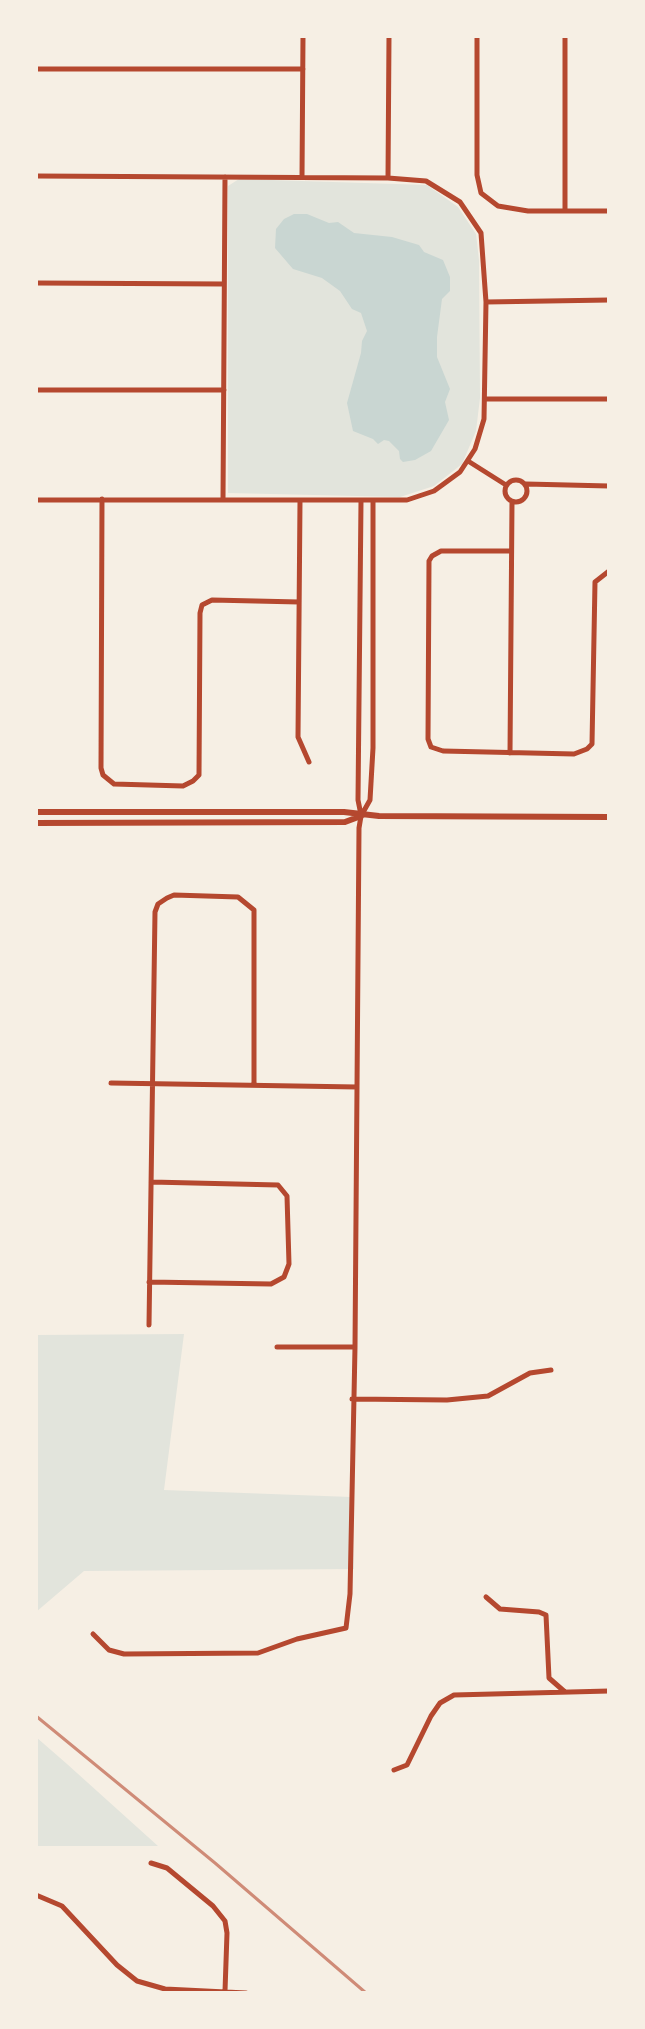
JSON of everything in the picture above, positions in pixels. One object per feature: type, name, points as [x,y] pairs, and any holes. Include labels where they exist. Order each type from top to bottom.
[{"type":"street","points":[[302,177],[303,36]]},
{"type":"street","points":[[388,178],[389,36]]},
{"type":"street","points":[[477,36],[477,175],[481,193],[498,206],[528,211],[609,211]]},
{"type":"street","points":[[565,36],[565,210]]},
{"type":"street","points":[[36,69],[303,69]]},
{"type":"street","points":[[36,176],[388,178],[426,181],[460,202],[481,233],[486,302],[484,419],[468,461],[460,472],[434,491],[407,500],[373,501],[36,500]]},
{"type":"street","points":[[223,500],[225,177]]},
{"type":"street","points":[[36,283],[224,284]]},
{"type":"street","points":[[486,302],[609,300]]},
{"type":"street","points":[[36,390],[224,390]]},
{"type":"street","points":[[486,399],[609,399]]},
{"type":"street","points":[[468,461],[506,485]]},
{"type":"street","points":[[506,485],[516,480],[526,484],[609,486]]},
{"type":"street","points":[[506,485],[506,497],[512,502],[520,502],[526,498],[526,484]]},
{"type":"street","points":[[102,499],[101,768],[107,781],[122,786],[183,786],[199,775],[202,605],[212,600],[299,602]]},
{"type":"street","points":[[300,501],[298,737],[309,762]]},
{"type":"street","points":[[361,501],[358,800],[361,816]]},
{"type":"street","points":[[93,1634],[109,1650],[124,1654],[258,1653],[297,1639],[346,1628],[350,1594],[355,1347],[359,828],[361,816],[370,800],[373,748],[373,501]]},
{"type":"street","points":[[510,753],[512,502]]},
{"type":"street","points":[[511,551],[441,551],[429,561],[428,739],[431,747],[443,751],[574,754],[587,749],[593,738],[595,582],[609,571]]},
{"type":"street","points":[[36,812],[344,812],[361,816],[609,817]]},
{"type":"street","points":[[36,823],[345,822],[361,816]]},
{"type":"street","points":[[149,1325],[155,912],[158,904],[174,895],[238,897],[254,910],[254,1085]]},
{"type":"street","points":[[111,1083],[357,1087]]},
{"type":"street","points":[[149,1282],[271,1284],[284,1277],[289,1264],[287,1196],[278,1185],[151,1182]]},
{"type":"street","points":[[277,1347],[355,1347]]},
{"type":"street","points":[[352,1399],[447,1400],[488,1396],[530,1373],[551,1370]]},
{"type":"street","points":[[486,1597],[500,1609],[546,1615],[549,1678],[566,1692]]},
{"type":"street","points":[[394,1770],[407,1765],[431,1716],[440,1703],[454,1695],[609,1691]]},
{"type":"street","points":[[151,1863],[167,1868],[213,1906],[225,1921],[225,1991]]},
{"type":"street","points":[[36,1895],[62,1906],[117,1965],[137,1981],[165,1989],[246,1993]]},
{"type":"shaded area","points":[[239,179],[427,185],[458,207],[476,234],[480,398],[476,431],[462,464],[434,486],[400,497],[228,493],[228,186]]},
{"type":"shaded area","points":[[294,214],[307,214],[329,223],[338,222],[354,233],[392,237],[419,245],[424,252],[443,260],[450,277],[450,291],[442,299],[437,357],[450,389],[445,402],[449,420],[431,451],[415,460],[403,462],[399,451],[389,441],[378,444],[353,431],[347,403],[367,331],[361,313],[352,309],[340,291],[322,278],[293,269],[275,248],[276,229],[284,219]]},
{"type":"shaded area","points":[[184,1334],[164,1490],[351,1497],[354,1569],[84,1571],[36,1612],[36,1335]]},
{"type":"shaded area","points":[[36,1737],[67,1764],[158,1846],[36,1846]]},
{"type":"railway","points":[[36,1716],[215,1863],[366,1993]]}]
